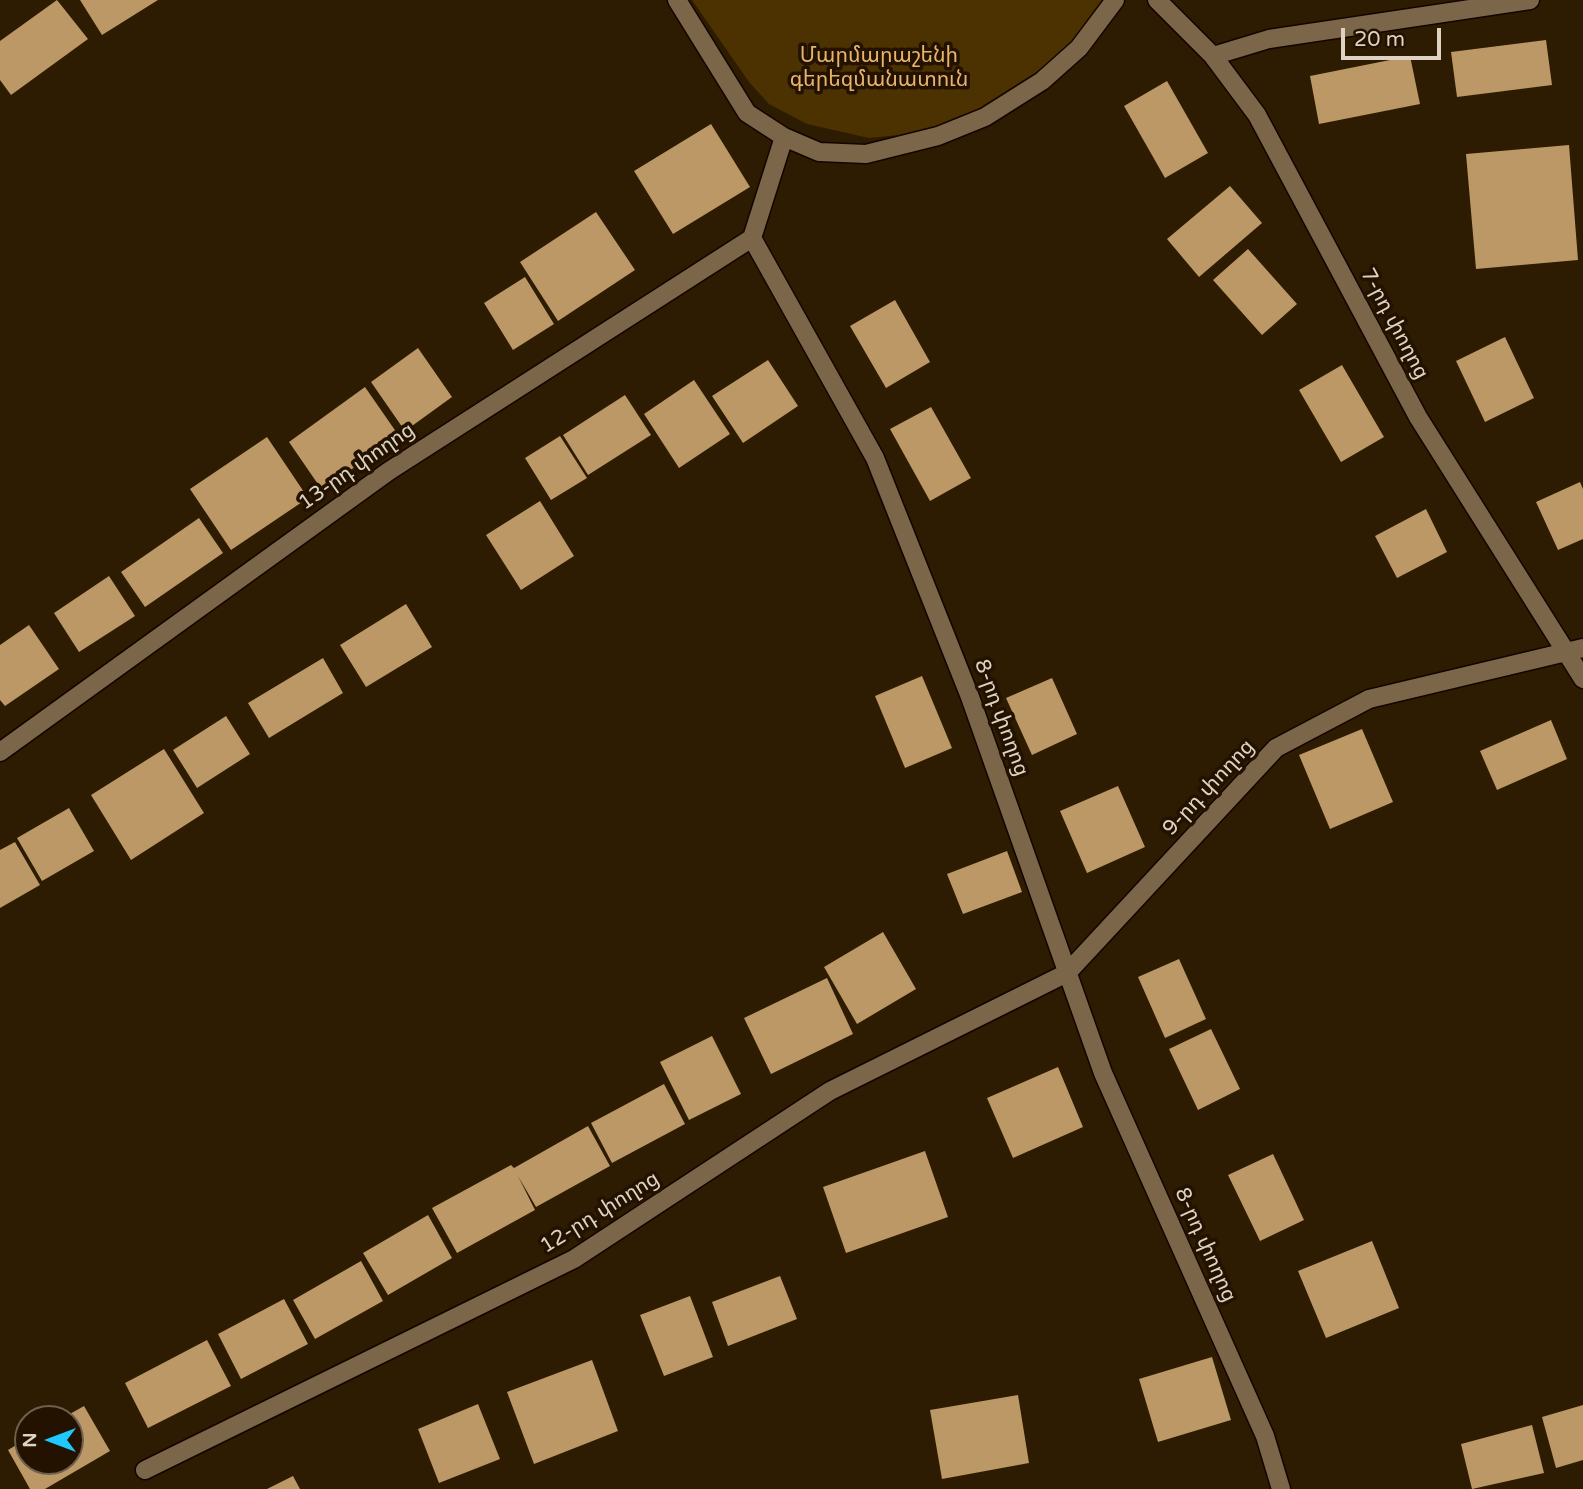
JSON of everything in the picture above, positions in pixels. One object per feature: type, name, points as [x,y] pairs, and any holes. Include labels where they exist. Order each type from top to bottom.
[{"type":"street","points":[[677,0],[747,113],[784,137],[819,152],[866,154],[938,135],[985,117],[1042,81],[1079,48],[1115,0]]},
{"type":"street","name":"7-րդ փողոց","points":[[1157,0],[1213,56],[1257,115],[1418,417],[1575,649],[1583,679]]},
{"type":"street","points":[[1213,56],[1269,39],[1530,0]]},
{"type":"street","points":[[752,238],[784,137]]},
{"type":"street","name":"13-րդ փողոց","points":[[0,752],[389,471],[752,238]]},
{"type":"street","name":"8-րդ փողոց","points":[[752,238],[875,458],[970,697],[1103,1073],[1265,1436],[1281,1489]]},
{"type":"street","name":"9-րդ փողոց","points":[[1067,974],[1276,748],[1369,699],[1575,649]]},
{"type":"street","name":"12-րդ փողոց","points":[[145,1470],[574,1259],[830,1091],[1067,974]]},
{"type":"green space","name":"Մարմարաշենի գերեզմանատուն","points":[[692,0],[1105,0],[1072,47],[1020,90],[970,118],[899,135],[869,138],[807,124],[769,104],[749,82]]},
{"type":"building","points":[[57,0],[88,39],[11,95],[0,80],[0,41]]},
{"type":"building","points":[[80,0],[158,0],[102,35]]},
{"type":"building","points":[[1546,40],[1552,85],[1457,97],[1451,52]]},
{"type":"building","points":[[1410,56],[1420,104],[1319,124],[1310,76]]},
{"type":"building","points":[[1167,81],[1208,153],[1165,178],[1124,106]]},
{"type":"building","points":[[711,124],[750,187],[673,234],[634,171]]},
{"type":"building","points":[[1569,145],[1578,260],[1476,269],[1466,154]]},
{"type":"building","points":[[1230,186],[1262,223],[1199,277],[1167,239]]},
{"type":"building","points":[[596,212],[635,270],[558,321],[520,262]]},
{"type":"building","points":[[1248,249],[1297,304],[1262,335],[1213,280]]},
{"type":"building","points":[[525,277],[554,324],[513,350],[484,303]]},
{"type":"building","points":[[895,300],[930,362],[886,388],[850,326]]},
{"type":"building","points":[[1505,337],[1534,398],[1485,422],[1456,361]]},
{"type":"building","points":[[418,348],[452,397],[405,431],[371,382]]},
{"type":"building","points":[[768,360],[798,406],[743,443],[712,396]]},
{"type":"building","points":[[1342,365],[1384,437],[1341,462],[1299,390]]},
{"type":"building","points":[[694,380],[730,434],[679,468],[644,414]]},
{"type":"building","points":[[365,387],[399,436],[322,490],[289,442]]},
{"type":"building","points":[[625,395],[651,435],[588,475],[563,435]]},
{"type":"building","points":[[931,407],[971,478],[930,501],[890,429]]},
{"type":"building","points":[[560,436],[587,478],[551,500],[525,458]]},
{"type":"building","points":[[267,437],[308,498],[231,550],[190,489]]},
{"type":"building","points":[[1580,482],[1583,489],[1583,539],[1558,550],[1536,502]]},
{"type":"building","points":[[540,501],[574,556],[521,590],[486,535]]},
{"type":"building","points":[[1426,509],[1447,552],[1397,578],[1375,536]]},
{"type":"building","points":[[199,518],[223,553],[145,607],[121,572]]},
{"type":"building","points":[[109,576],[135,616],[79,652],[54,613]]},
{"type":"building","points":[[406,604],[432,647],[366,687],[340,645]]},
{"type":"building","points":[[29,625],[59,669],[5,706],[0,700],[0,645]]},
{"type":"building","points":[[323,658],[343,693],[269,738],[248,703]]},
{"type":"building","points":[[922,676],[952,748],[905,768],[875,696]]},
{"type":"building","points":[[1052,678],[1077,734],[1032,755],[1006,698]]},
{"type":"building","points":[[226,716],[250,754],[197,788],[173,750]]},
{"type":"building","points":[[1551,720],[1567,759],[1497,790],[1480,751]]},
{"type":"building","points":[[1362,729],[1393,802],[1330,829],[1299,755]]},
{"type":"building","points":[[164,749],[204,813],[131,860],[91,795]]},
{"type":"building","points":[[1118,786],[1145,847],[1087,873],[1060,811]]},
{"type":"building","points":[[69,808],[94,851],[42,881],[17,838]]},
{"type":"building","points":[[15,842],[40,885],[0,908],[0,850]]},
{"type":"building","points":[[1007,851],[1022,892],[963,914],[947,874]]},
{"type":"building","points":[[883,932],[916,989],[857,1024],[824,967]]},
{"type":"building","points":[[1179,959],[1206,1019],[1165,1038],[1138,977]]},
{"type":"building","points":[[827,978],[853,1034],[771,1074],[744,1018]]},
{"type":"building","points":[[1211,1029],[1240,1089],[1198,1110],[1169,1049]]},
{"type":"building","points":[[712,1036],[741,1094],[689,1120],[660,1062]]},
{"type":"building","points":[[1058,1067],[1083,1127],[1013,1158],[987,1098]]},
{"type":"building","points":[[664,1084],[685,1124],[612,1163],[591,1123]]},
{"type":"building","points":[[588,1126],[610,1166],[536,1207],[518,1176],[535,1210],[457,1253],[432,1208],[511,1165],[514,1168]]},
{"type":"building","points":[[925,1151],[948,1217],[846,1253],[823,1187]]},
{"type":"building","points":[[1273,1154],[1304,1220],[1260,1241],[1228,1175]]},
{"type":"building","points":[[428,1215],[452,1258],[388,1295],[363,1253]]},
{"type":"building","points":[[1372,1241],[1399,1308],[1326,1338],[1298,1271]]},
{"type":"building","points":[[361,1261],[383,1301],[315,1339],[293,1300]]},
{"type":"building","points":[[780,1276],[797,1319],[728,1346],[712,1302]]},
{"type":"building","points":[[690,1296],[713,1357],[664,1376],[640,1315]]},
{"type":"building","points":[[284,1299],[308,1344],[241,1379],[218,1334]]},
{"type":"building","points":[[207,1340],[231,1386],[148,1428],[125,1383]]},
{"type":"building","points":[[1212,1357],[1231,1420],[1158,1442],[1139,1379]]},
{"type":"building","points":[[592,1360],[618,1431],[534,1464],[507,1392]]},
{"type":"building","points":[[1018,1395],[1029,1463],[942,1479],[930,1410]]},
{"type":"building","points":[[478,1404],[500,1459],[439,1483],[418,1429]]},
{"type":"building","points":[[1583,1405],[1583,1460],[1556,1468],[1542,1417]]},
{"type":"building","points":[[84,1406],[110,1451],[84,1466]]},
{"type":"building","points":[[1532,1425],[1544,1473],[1472,1489],[1461,1444]]},
{"type":"building","points":[[14,1446],[14,1461],[8,1450]]},
{"type":"building","points":[[22,1475],[69,1475],[45,1489],[30,1489]]},
{"type":"building","points":[[293,1476],[300,1489],[267,1489]]}]
